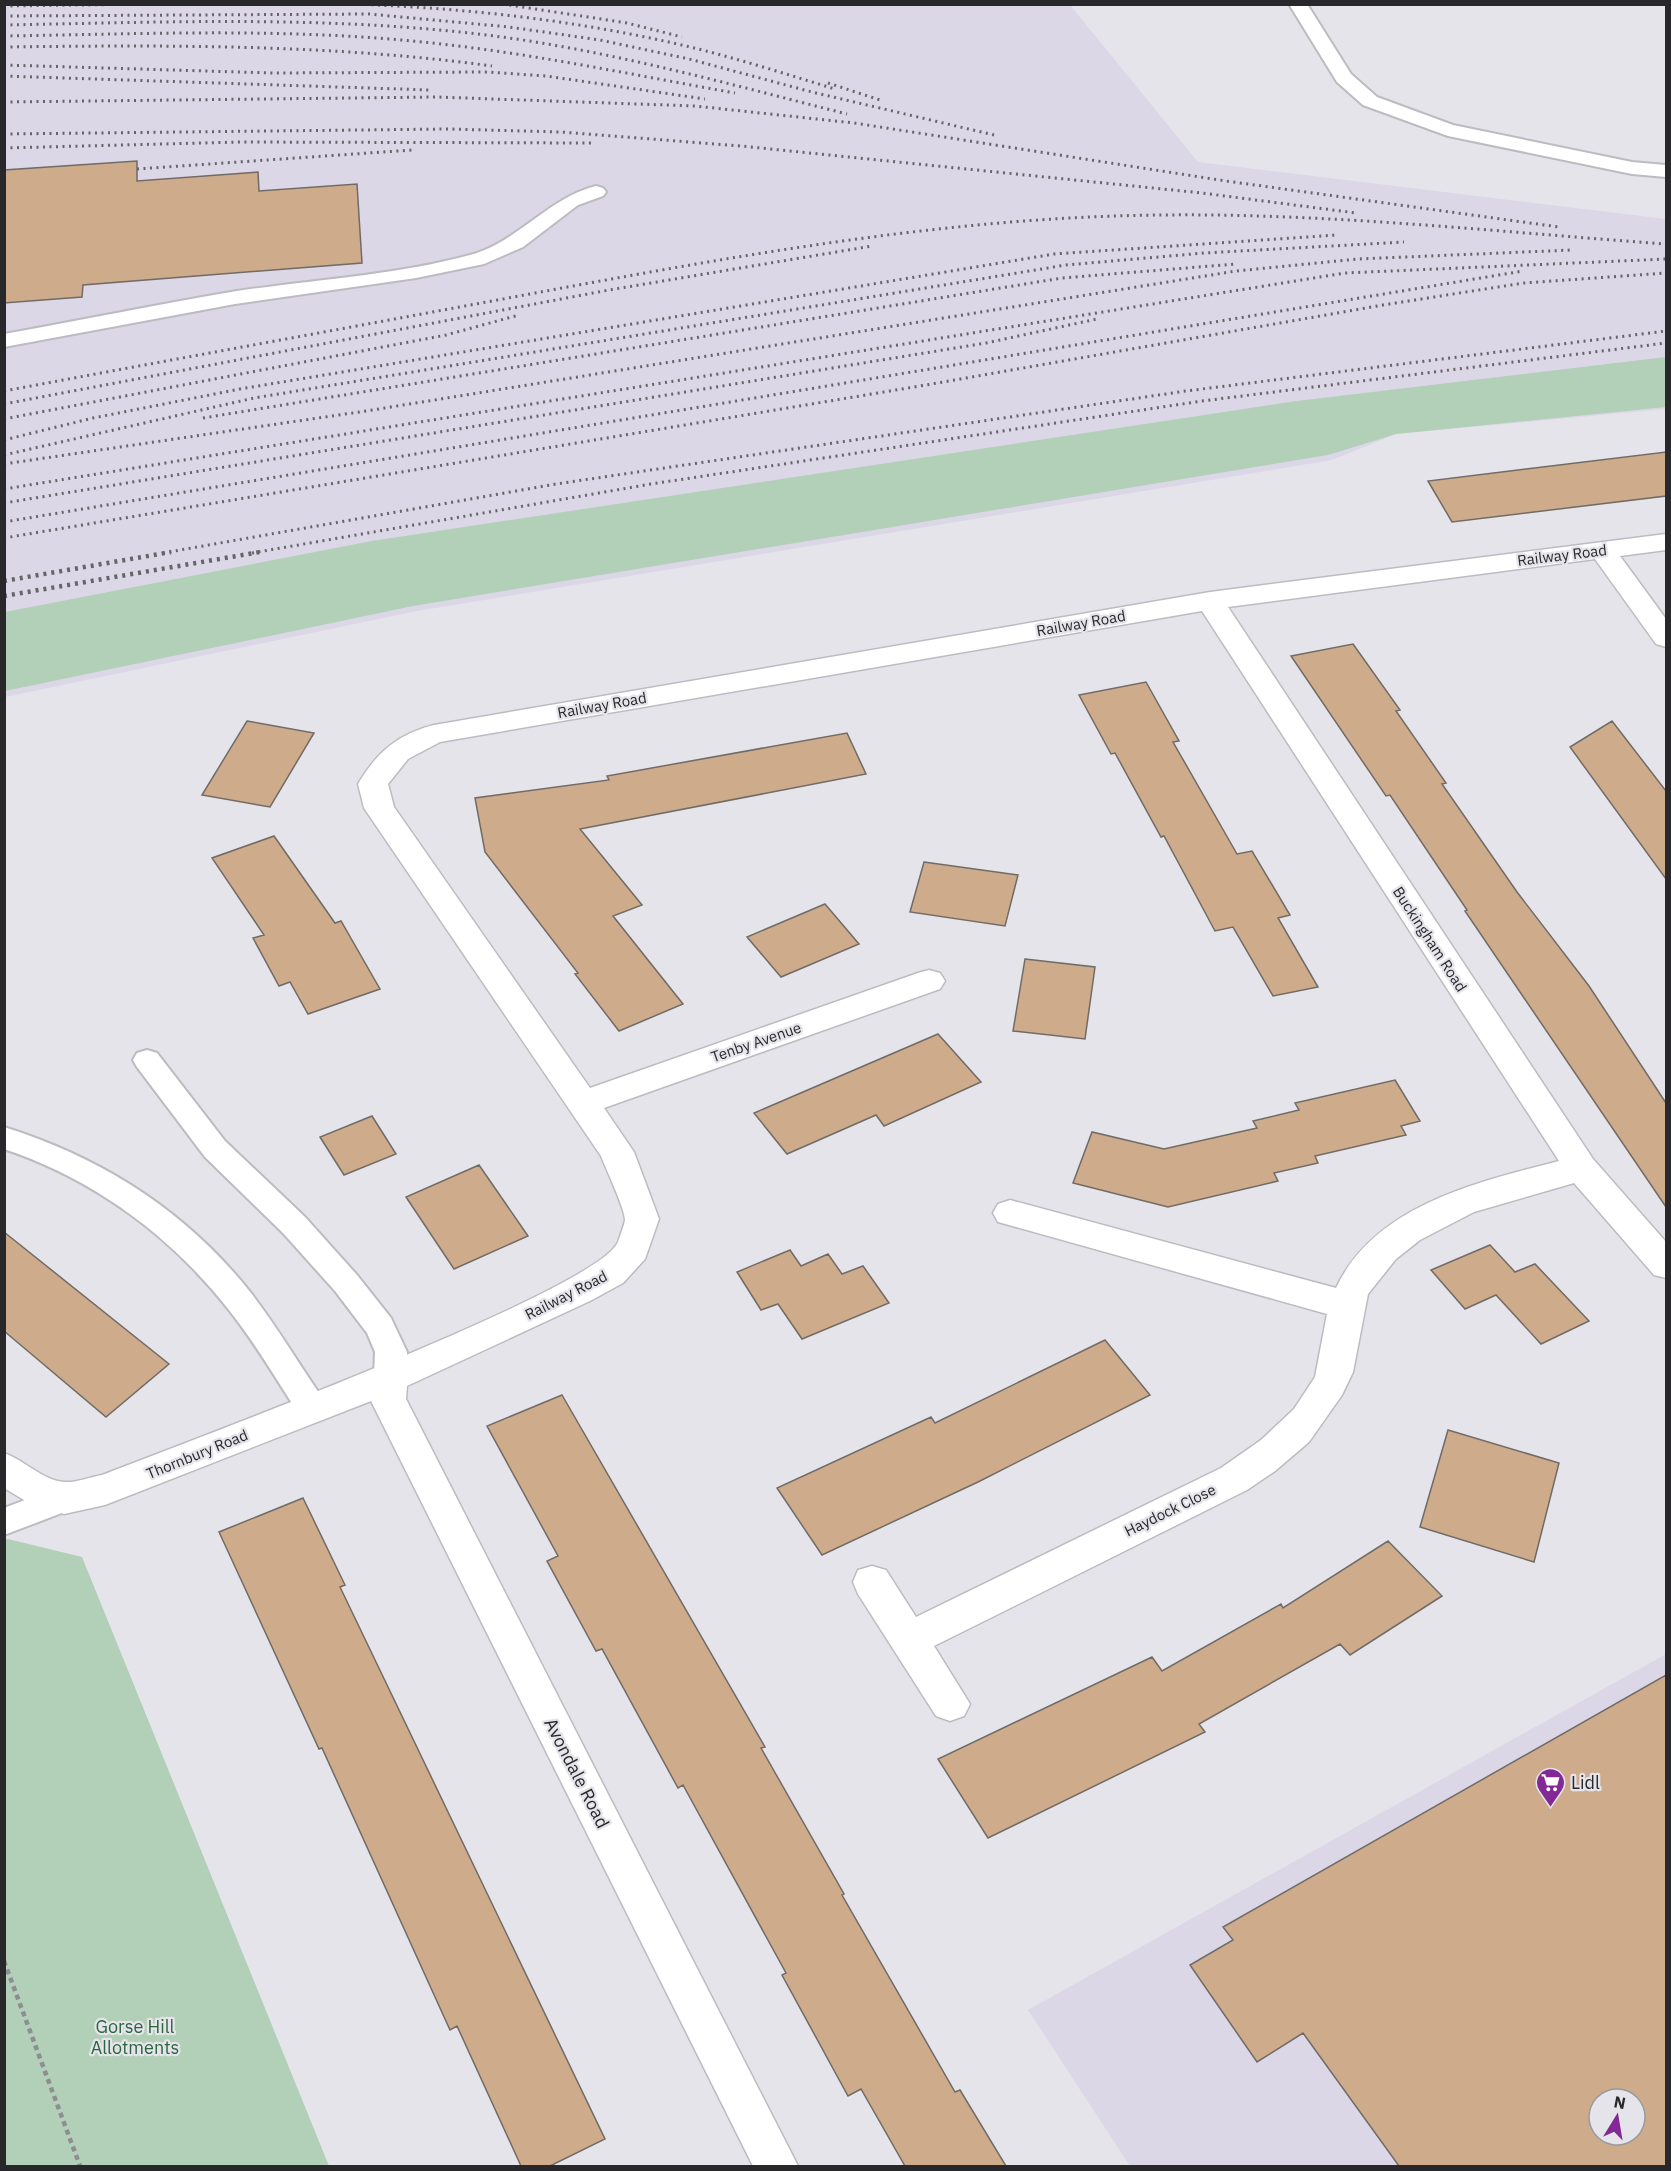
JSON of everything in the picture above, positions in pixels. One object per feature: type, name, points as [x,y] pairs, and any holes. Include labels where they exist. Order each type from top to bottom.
[{"type":"street","name":"Railway Road","points":[[390,1378],[578,1291],[611,1273],[633,1250],[642,1219],[617,1152],[379,808],[373,784],[385,761],[405,746],[434,734],[1210,601],[1666,542]]},
{"type":"street","points":[[1602,550],[1666,638]]},
{"type":"street","name":"Buckingham Road","points":[[1210,601],[1581,1167],[1666,1265]]},
{"type":"street","name":"Tenby Avenue","points":[[583,1103],[929,981]]},
{"type":"street","name":"Haydock Close","points":[[910,1639],[1234,1479],[1284,1446],[1314,1413],[1334,1375],[1346,1305],[1362,1273],[1392,1241],[1459,1201],[1581,1167]]},
{"type":"street","points":[[1010,1213],[1346,1305]]},
{"type":"street","name":"Thornbury Road","points":[[64,1498],[105,1490],[390,1378]]},
{"type":"street","name":"Avondale Road","points":[[390,1378],[387,1399],[776,2166]]},
{"type":"street","points":[[4,1468],[37,1489],[64,1498]]},
{"type":"street","points":[[873,1582],[950,1704]]},
{"type":"lane","points":[[1298,4],[1344,78],[1370,101],[1448,130],[1632,168],[1666,171]]},
{"type":"lane","points":[[4,341],[235,298],[416,272],[477,260],[516,243],[571,201],[596,192]]},
{"type":"lane","points":[[147,1060],[215,1149],[294,1225],[346,1283],[380,1327],[391,1352],[390,1378]]},
{"type":"lane","points":[[4,1138],[60,1158],[125,1192],[184,1239],[231,1289],[312,1408]]},
{"type":"lane","points":[[4,1522],[64,1498]]},
{"type":"path","points":[[4,1960],[80,2166]]},
{"type":"shaded area","points":[[5,5],[1070,5],[1198,162],[1666,219],[1666,409],[1396,434],[1332,460],[417,611],[5,697]]},
{"type":"shaded area","name":"Lidl","points":[[1666,1654],[1666,2166],[1130,2166],[1028,2010]]},
{"type":"green space","points":[[1666,357],[1666,407],[1396,434],[1328,455],[413,606],[5,691],[5,612],[372,541],[1297,401]]},
{"type":"green space","name":"Gorse Hill Allotments","points":[[8,1539],[82,1557],[329,2166],[5,2166],[4,1540]]},
{"type":"building","points":[[137,161],[137,181],[258,172],[259,191],[357,184],[362,263],[83,285],[82,297],[4,303],[4,170]]},
{"type":"building","points":[[1666,452],[1666,496],[1452,522],[1428,481]]},
{"type":"building","points":[[1353,644],[1400,710],[1396,711],[1446,783],[1442,784],[1517,892],[1589,986],[1666,1103],[1666,1207],[1465,911],[1467,910],[1390,795],[1386,796],[1291,656]]},
{"type":"building","points":[[1146,682],[1179,741],[1173,742],[1237,854],[1252,851],[1290,915],[1278,918],[1318,987],[1273,996],[1233,927],[1215,931],[1164,836],[1161,837],[1115,753],[1111,754],[1079,695]]},
{"type":"building","points":[[247,721],[314,733],[270,807],[202,795]]},
{"type":"building","points":[[1612,721],[1666,791],[1666,879],[1570,747]]},
{"type":"building","points":[[847,733],[866,774],[580,829],[642,905],[613,916],[683,1004],[619,1031],[575,974],[578,973],[485,852],[475,798],[609,780],[607,776]]},
{"type":"building","points":[[274,836],[335,923],[341,921],[380,989],[308,1014],[290,982],[279,986],[253,938],[264,935],[212,858]]},
{"type":"building","points":[[924,862],[1018,875],[1005,926],[910,912]]},
{"type":"building","points":[[825,904],[859,944],[781,977],[747,937]]},
{"type":"building","points":[[1025,959],[1095,967],[1085,1039],[1013,1031]]},
{"type":"building","points":[[938,1034],[981,1082],[884,1126],[876,1115],[787,1154],[754,1113]]},
{"type":"building","points":[[1395,1080],[1420,1121],[1401,1126],[1406,1135],[1315,1156],[1318,1163],[1274,1173],[1278,1181],[1168,1207],[1073,1183],[1092,1132],[1164,1149],[1257,1128],[1253,1121],[1299,1110],[1295,1103]]},
{"type":"building","points":[[372,1116],[396,1154],[344,1175],[320,1137]]},
{"type":"building","points":[[479,1165],[528,1236],[454,1269],[406,1197]]},
{"type":"building","points":[[4,1232],[169,1364],[106,1417],[4,1331]]},
{"type":"building","points":[[1490,1245],[1515,1272],[1535,1264],[1589,1321],[1541,1344],[1496,1295],[1465,1309],[1431,1270]]},
{"type":"building","points":[[790,1250],[801,1266],[828,1254],[842,1274],[863,1266],[889,1303],[802,1339],[778,1304],[761,1310],[737,1272]]},
{"type":"building","points":[[1105,1340],[1150,1395],[978,1482],[822,1555],[777,1488],[931,1417],[935,1423]]},
{"type":"building","points":[[562,1395],[765,1747],[761,1748],[955,2092],[960,2090],[1006,2166],[905,2166],[861,2089],[848,2096],[782,1975],[786,1973],[683,1785],[678,1788],[602,1649],[596,1651],[547,1561],[558,1556],[487,1426]]},
{"type":"building","points":[[1448,1430],[1559,1463],[1534,1562],[1420,1527]]},
{"type":"building","points":[[303,1498],[345,1585],[340,1587],[605,2139],[550,2166],[521,2166],[457,2026],[450,2030],[322,1748],[319,1749],[219,1532]]},
{"type":"building","points":[[1388,1541],[1442,1596],[1350,1655],[1340,1644],[1199,1724],[1205,1732],[988,1838],[938,1759],[1152,1657],[1162,1671],[1281,1604],[1283,1608]]},
{"type":"building","name":"Lidl","points":[[1666,1675],[1666,2166],[1399,2166],[1303,2033],[1257,2062],[1190,1965],[1233,1940],[1223,1927]]},
{"type":"railway","points":[[4,6],[155,4]]},
{"type":"railway","points":[[352,4],[478,12],[603,29],[705,51],[835,89]]},
{"type":"railway","points":[[503,4],[627,23],[682,37]]},
{"type":"railway","points":[[4,16],[369,14],[509,27],[600,40],[689,59],[812,92],[994,135]]},
{"type":"railway","points":[[4,25],[253,22],[378,25],[440,30],[502,37],[589,52],[676,71],[847,114]]},
{"type":"railway","points":[[4,36],[259,33],[361,37],[453,45],[735,93]]},
{"type":"railway","points":[[4,47],[188,46],[310,50],[370,53],[492,66]]},
{"type":"railway","points":[[4,65],[273,73],[487,72],[546,76],[705,99]]},
{"type":"railway","points":[[4,76],[430,90]]},
{"type":"railway","points":[[828,83],[880,100]]},
{"type":"railway","points":[[4,102],[436,97],[695,106],[854,123],[1226,181],[1559,227]]},
{"type":"railway","points":[[4,134],[448,129],[561,132],[741,146],[1202,193],[1356,213]]},
{"type":"railway","points":[[4,148],[241,142],[594,143]]},
{"type":"railway","points":[[137,169],[412,150]]},
{"type":"railway","points":[[4,391],[690,265],[846,240],[1003,223],[1082,217],[1161,215],[1288,217],[1414,224],[1666,244]]},
{"type":"railway","points":[[4,440],[93,418],[240,389],[1054,254],[1337,235]]},
{"type":"railway","points":[[4,455],[254,398],[1066,265],[1204,253],[1404,242]]},
{"type":"railway","points":[[4,404],[609,290],[872,246]]},
{"type":"railway","points":[[4,464],[366,411],[1236,271],[1358,259],[1572,250]]},
{"type":"railway","points":[[4,489],[1345,273],[1666,259]]},
{"type":"railway","points":[[203,418],[1062,278],[1236,264]]},
{"type":"railway","points":[[4,522],[1523,271]]},
{"type":"railway","points":[[4,538],[926,385],[1383,305],[1524,283],[1666,273]]},
{"type":"railway","points":[[4,419],[446,335],[519,315]]},
{"type":"railway","points":[[4,503],[986,343],[1097,319]]},
{"type":"railway","points":[[163,553],[556,484],[1186,391],[1666,331]]},
{"type":"railway","points":[[252,553],[651,484],[1202,401],[1666,343]]},
{"type":"railway","points":[[4,581],[171,552]]},
{"type":"railway","points":[[4,596],[260,552]]},
{"type":"place","name":"Lidl","points":[[1550,1808]]}]
